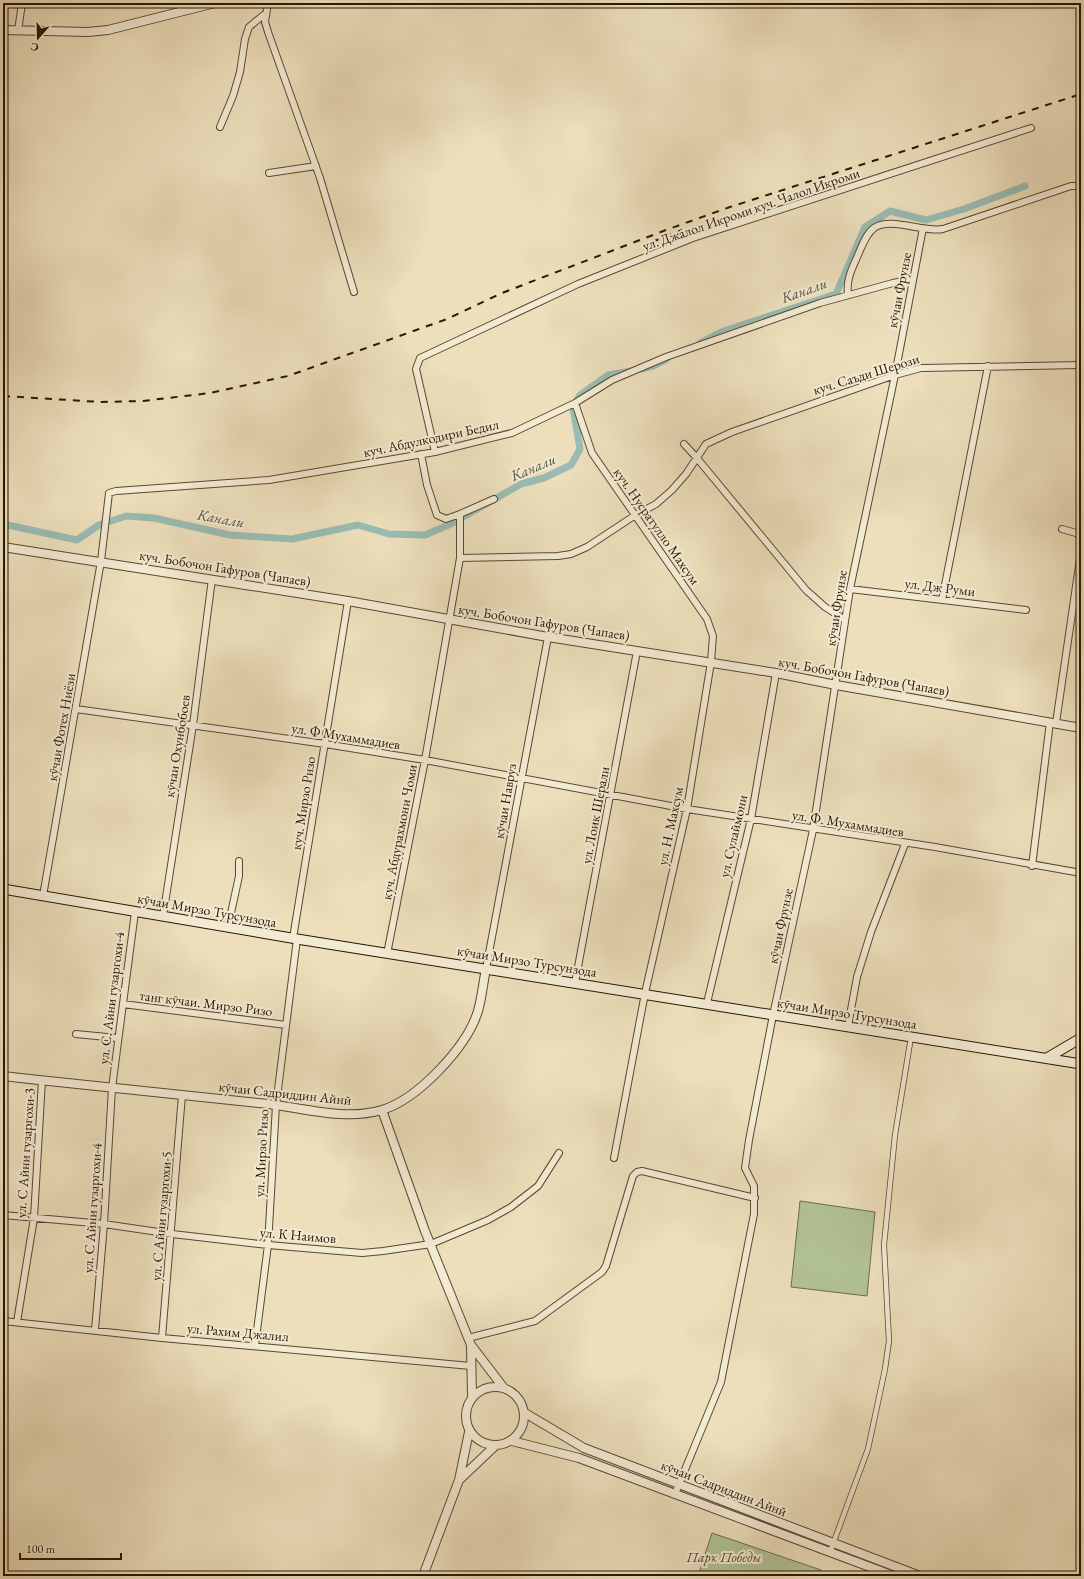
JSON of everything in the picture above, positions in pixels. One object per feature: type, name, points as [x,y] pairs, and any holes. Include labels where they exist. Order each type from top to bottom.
[{"type":"main road","name":"кӯчаи Мирзо Турсунзода","points":[[3,889],[387,954],[707,1003],[772,1015],[1081,1064]]},
{"type":"main road","points":[[1047,1058],[1081,1038]]},
{"type":"street","points":[[18,31],[22,3]]},
{"type":"street","points":[[3,30],[88,32],[108,30],[216,3]]},
{"type":"street","points":[[268,3],[265,22],[316,166],[354,292]]},
{"type":"street","points":[[220,127],[233,96],[240,72],[244,39],[249,27],[266,13]]},
{"type":"street","name":"ул. Джалол Икроми куч. Чалол Икроми","points":[[435,452],[416,369],[420,358],[578,284],[693,238],[1030,128]]},
{"type":"street","points":[[269,174],[316,166]]},
{"type":"street","points":[[848,296],[848,276],[865,239],[874,228],[885,225],[897,225],[923,228],[934,231],[1071,186],[1081,186]]},
{"type":"street","name":"кӯчаи Фрунзе","points":[[675,1494],[722,1382],[754,1214],[754,1186],[745,1168],[772,1015],[812,830],[850,589],[895,375],[923,228]]},
{"type":"street","name":"куч. Абдулкодири Бедил","points":[[102,561],[109,493],[116,491],[257,482],[435,452],[512,433],[575,403],[612,380],[666,357],[820,303],[913,279]]},
{"type":"street","name":"куч. Саъди Шерози","points":[[460,558],[558,556],[571,554],[587,547],[634,516],[656,504],[672,490],[686,474],[706,444],[732,432],[895,375],[921,368],[1081,365]]},
{"type":"street","points":[[942,600],[988,366]]},
{"type":"street","name":"куч. Нусратулло Махсум","points":[[575,403],[592,453],[634,516],[708,619],[713,636],[711,662]]},
{"type":"street","points":[[684,444],[806,590],[825,607],[845,620]]},
{"type":"street","points":[[421,454],[427,485],[437,515],[446,519],[494,499]]},
{"type":"street","name":"куч. Абдурахмони Чоми","points":[[387,954],[426,760],[460,558],[460,514]]},
{"type":"street","points":[[1062,529],[1076,533],[1081,537]]},
{"type":"street","name":"куч. Бобочон Гафуров (Чапаев)","points":[[3,547],[348,600],[449,620],[776,673],[1081,728]]},
{"type":"street","points":[[1032,866],[1053,723],[1081,552]]},
{"type":"street","name":"кӯчаи Фотех Ниёзи","points":[[43,896],[102,561]]},
{"type":"street","name":"кӯчаи Охунбобоев","points":[[163,916],[193,725],[212,579]]},
{"type":"street","name":"ул. Дж Руми","points":[[850,589],[1026,610]]},
{"type":"street","name":"куч. Мирзо Ризо","points":[[295,939],[348,600]]},
{"type":"street","name":"кӯчаи Навруз","points":[[486,969],[548,637]]},
{"type":"street","name":"ул. Лоик Шерали","points":[[575,983],[637,651]]},
{"type":"street","name":"ул. Н. Махсум","points":[[614,1158],[645,994],[687,809],[711,662]]},
{"type":"street","name":"ул. Сулаймони","points":[[707,1003],[750,819],[776,673]]},
{"type":"street","name":"ул. Ф Мухаммадиев","points":[[76,709],[325,744],[426,760],[611,796]]},
{"type":"street","name":"ул. Ф. Мухаммадиев","points":[[611,796],[812,830],[934,847],[1032,866],[1081,873]]},
{"type":"street","points":[[848,1026],[857,977],[871,932],[905,844]]},
{"type":"street","points":[[228,927],[239,876],[239,861]]},
{"type":"street","name":"ул. С. Айни гузаргохи-4","points":[[112,1088],[117,1038],[135,912]]},
{"type":"street","name":"ул. Мирзо Ризо","points":[[255,1346],[268,1245],[276,1105],[295,939]]},
{"type":"street","name":"кӯчаи Садриддин Айнӣ","points":[[3,1076],[276,1105],[346,1114],[382,1110],[412,1094],[428,1082],[447,1062],[469,1031],[478,1012],[486,969]]},
{"type":"street","name":"танг кӯчаи. Мирзо Ризо","points":[[122,1004],[286,1025]]},
{"type":"street","points":[[76,1034],[117,1038]]},
{"type":"street","points":[[832,1548],[868,1449],[885,1369],[889,1341],[884,1245],[895,1135],[911,1037]]},
{"type":"street","name":"ул. С Айни гузаргохи-3","points":[[17,1322],[34,1218],[42,1080]]},
{"type":"street","name":"ул. С Айни гузаргохи-4","points":[[95,1330],[104,1224],[112,1088]]},
{"type":"street","name":"ул. С Айни гузаргохи-5","points":[[162,1338],[172,1234],[182,1095]]},
{"type":"street","points":[[382,1110],[431,1244],[469,1341],[502,1387]]},
{"type":"street","name":"ул. К Наимов","points":[[3,1215],[104,1224],[172,1234],[268,1245],[362,1253],[383,1252],[431,1244],[488,1220],[511,1207],[538,1186],[559,1153]]},
{"type":"street","points":[[469,1341],[535,1321],[602,1272],[606,1266],[633,1176],[637,1172],[642,1171],[755,1198]]},
{"type":"street","name":"ул. Рахим Джалил","points":[[3,1321],[162,1338],[471,1366]]},
{"type":"street","points":[[423,1576],[459,1480],[469,1432],[464,1413],[472,1395],[469,1341]]},
{"type":"street","points":[[459,1480],[494,1446],[512,1441],[522,1429],[525,1413],[517,1395],[502,1387],[489,1386],[472,1395]]},
{"type":"street","name":"кӯчаи Садриддин Айнӣ","points":[[525,1413],[584,1448],[679,1484],[832,1548],[894,1576]]},
{"type":"street","points":[[469,1432],[480,1442],[494,1446]]},
{"type":"street","name":"кӯчаи Садриддин Айнӣ","points":[[512,1441],[579,1458],[675,1494],[832,1548],[920,1576]]},
{"type":"green space","points":[[800,1201],[875,1212],[867,1296],[791,1287]]},
{"type":"green space","name":"Парк Победы","points":[[712,1533],[821,1570],[819,1576],[698,1576]]},
{"type":"waterway","name":"Канали","points":[[700,343],[721,332],[836,294],[865,227],[890,211],[926,220],[964,209],[1025,186]]},
{"type":"waterway","name":"Канали","points":[[642,369],[653,366],[667,359]]},
{"type":"waterway","name":"Канали","points":[[3,524],[77,540],[99,525],[126,516],[154,518],[230,535],[292,539],[358,525],[389,534],[425,535],[451,524],[521,484],[544,478],[571,465],[580,449],[573,408],[580,395],[608,375],[631,371]]},
{"type":"railway","points":[[3,396],[101,402],[143,401],[210,393],[288,376],[447,319],[502,293],[730,207],[1081,94]]},
{"type":"railway","points":[[652,242],[682,230]]}]
